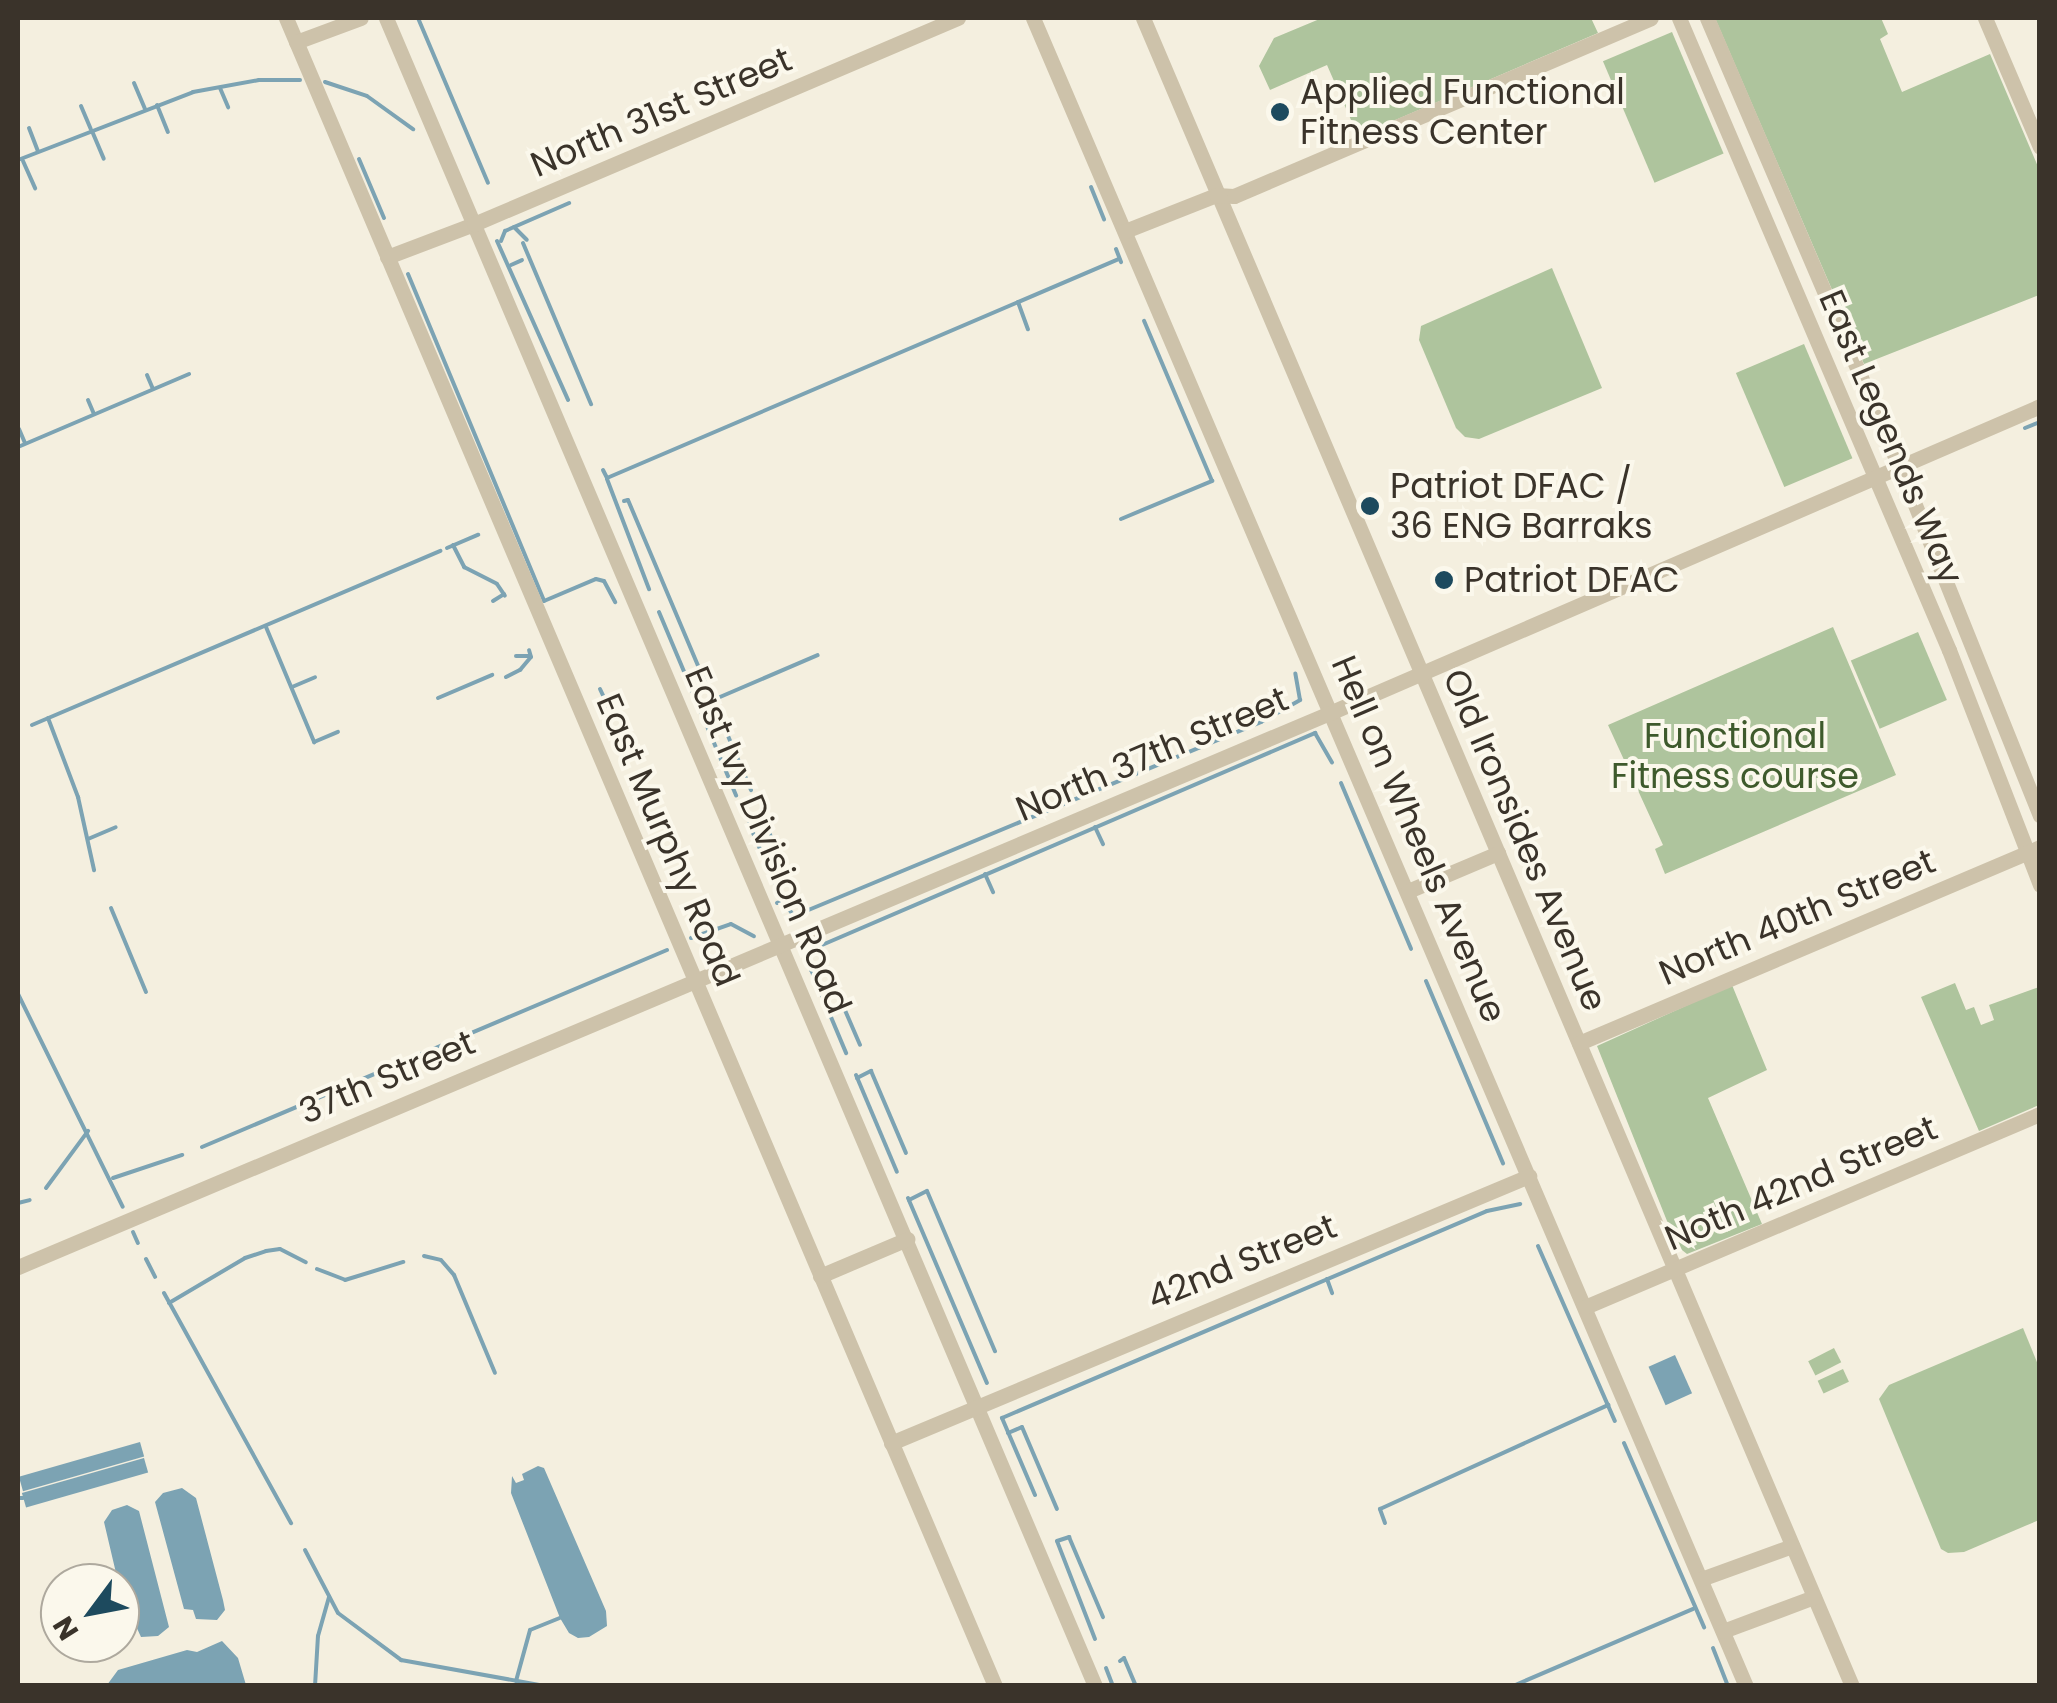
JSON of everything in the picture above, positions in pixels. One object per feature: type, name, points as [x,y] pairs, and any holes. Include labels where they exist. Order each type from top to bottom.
[{"type":"street","name":"East Murphy Road","points":[[286,18],[995,1686]]},
{"type":"street","points":[[296,42],[361,18]]},
{"type":"street","name":"East Ivy Division Road","points":[[386,18],[1096,1686]]},
{"type":"street","name":"North 31st Street","points":[[387,257],[474,224],[958,18]]},
{"type":"street","name":"Hell on Wheels Avenue","points":[[1033,18],[1746,1686]]},
{"type":"street","name":"Old Ironsides Avenue","points":[[1142,18],[1852,1686]]},
{"type":"street","points":[[1125,231],[1216,194],[1234,196],[1651,18]]},
{"type":"street","name":"East Legends Way","points":[[1679,18],[2033,850],[2040,885]]},
{"type":"street","name":"East Legends Way","points":[[1707,18],[1899,466],[2040,816]]},
{"type":"street","points":[[1984,18],[2040,147]]},
{"type":"street","name":"North 37th Street","points":[[780,943],[2040,406]]},
{"type":"street","name":"North 40th Street","points":[[1579,1043],[2033,850]]},
{"type":"street","points":[[1408,891],[1498,853]]},
{"type":"street","name":"37th Street","points":[[18,1267],[780,943]]},
{"type":"street","name":"Noth 42nd Street","points":[[1585,1306],[2040,1114]]},
{"type":"street","name":"42nd Street","points":[[891,1443],[1530,1176]]},
{"type":"street","points":[[820,1276],[907,1239]]},
{"type":"street","points":[[1701,1579],[1792,1546]]},
{"type":"street","points":[[1723,1631],[1814,1597]]},
{"type":"green space","points":[[1322,18],[1591,18],[1598,33],[1358,136],[1327,65],[1270,90],[1259,66],[1274,38]]},
{"type":"green space","points":[[1715,18],[1881,18],[1888,34],[1880,39],[1902,92],[1990,54],[2039,169],[2039,295],[1864,364]]},
{"type":"green space","points":[[1672,32],[1724,154],[1655,183],[1603,61]]},
{"type":"green space","points":[[1552,268],[1602,388],[1479,439],[1465,437],[1456,428],[1419,340],[1421,326]]},
{"type":"green space","points":[[1804,344],[1852,458],[1784,487],[1736,373]]},
{"type":"green space","name":"Functional Fitness course","points":[[1833,627],[1896,775],[1665,874],[1655,849],[1663,845],[1608,725]]},
{"type":"green space","points":[[1918,632],[1947,700],[1880,729],[1851,661]]},
{"type":"green space","points":[[1955,983],[1966,1010],[1974,1007],[1981,1025],[1994,1020],[1989,1005],[2039,987],[2039,1105],[1979,1131],[1921,997]]},
{"type":"green space","points":[[1732,985],[1767,1070],[1708,1098],[1762,1224],[1687,1254],[1677,1246],[1597,1046]]},
{"type":"green space","points":[[2023,1328],[2039,1367],[2039,1520],[1964,1552],[1948,1553],[1941,1549],[1879,1399],[1889,1385]]},
{"type":"green space","points":[[1834,1348],[1841,1362],[1815,1375],[1808,1361]]},
{"type":"green space","points":[[1843,1369],[1849,1382],[1824,1394],[1818,1381]]},
{"type":"water","points":[[1675,1355],[1692,1393],[1666,1405],[1649,1367]]},
{"type":"water","points":[[140,1442],[144,1456],[23,1491],[19,1477]]},
{"type":"water","points":[[144,1458],[148,1472],[26,1507],[22,1493]]},
{"type":"water","points":[[538,1466],[544,1468],[606,1611],[607,1626],[589,1637],[578,1638],[569,1633],[560,1618],[511,1493],[512,1476],[516,1483],[524,1480],[522,1474]]},
{"type":"water","points":[[182,1488],[196,1498],[225,1610],[217,1620],[196,1619],[193,1610],[184,1609],[155,1502],[163,1493]]},
{"type":"water","points":[[127,1505],[139,1511],[169,1627],[158,1636],[140,1635],[140,1563],[114,1563],[104,1522],[112,1510]]},
{"type":"water","points":[[222,1641],[238,1658],[246,1685],[107,1685],[118,1670],[187,1650],[197,1652]]},
{"type":"waterway","points":[[418,18],[488,183]]},
{"type":"waterway","points":[[18,160],[193,92],[259,80],[300,80]]},
{"type":"waterway","points":[[325,82],[367,96],[413,129]]},
{"type":"waterway","points":[[134,83],[145,109]]},
{"type":"waterway","points":[[220,88],[228,107]]},
{"type":"waterway","points":[[157,105],[168,132]]},
{"type":"waterway","points":[[81,106],[91,129]]},
{"type":"waterway","points":[[29,128],[38,151]]},
{"type":"waterway","points":[[92,131],[104,159]]},
{"type":"waterway","points":[[359,159],[384,218]]},
{"type":"waterway","points":[[23,161],[35,188]]},
{"type":"waterway","points":[[1091,187],[1104,220]]},
{"type":"waterway","points":[[501,241],[505,231],[569,203]]},
{"type":"waterway","points":[[514,227],[527,240]]},
{"type":"waterway","points":[[497,241],[568,400]]},
{"type":"waterway","points":[[523,243],[591,404]]},
{"type":"waterway","points":[[1116,249],[1121,262]]},
{"type":"waterway","points":[[603,470],[607,478],[1119,259]]},
{"type":"waterway","points":[[511,265],[522,260]]},
{"type":"waterway","points":[[408,274],[544,601],[596,579],[604,581],[615,602]]},
{"type":"waterway","points":[[1018,302],[1028,329]]},
{"type":"waterway","points":[[1121,519],[1212,481],[1144,321]]},
{"type":"waterway","points":[[18,447],[189,374]]},
{"type":"waterway","points":[[147,375],[153,389]]},
{"type":"waterway","points":[[88,400],[94,414]]},
{"type":"waterway","points":[[2025,428],[2040,422]]},
{"type":"waterway","points":[[19,429],[25,443]]},
{"type":"waterway","points":[[607,479],[649,589]]},
{"type":"waterway","points":[[624,501],[628,500],[708,689]]},
{"type":"waterway","points":[[447,548],[478,535]]},
{"type":"waterway","points":[[453,545],[464,567],[497,584],[505,596]]},
{"type":"waterway","points":[[32,725],[440,551]]},
{"type":"waterway","points":[[493,601],[504,594]]},
{"type":"waterway","points":[[659,612],[736,795]]},
{"type":"waterway","points":[[266,627],[314,742],[338,732]]},
{"type":"waterway","points":[[506,677],[520,670],[531,657],[529,650]]},
{"type":"waterway","points":[[699,706],[818,655]]},
{"type":"waterway","points":[[516,656],[530,656]]},
{"type":"waterway","points":[[783,901],[794,916],[1261,722],[1300,700],[1295,673]]},
{"type":"waterway","points":[[438,698],[492,675]]},
{"type":"waterway","points":[[292,687],[315,677]]},
{"type":"waterway","points":[[600,689],[608,706]]},
{"type":"waterway","points":[[705,715],[717,710],[751,790]]},
{"type":"waterway","points":[[48,718],[78,797],[94,870]]},
{"type":"waterway","points":[[822,945],[1315,733],[1332,762]]},
{"type":"waterway","points":[[1341,783],[1411,949]]},
{"type":"waterway","points":[[777,903],[783,901],[749,824],[763,818],[797,899]]},
{"type":"waterway","points":[[88,839],[116,827]]},
{"type":"waterway","points":[[1095,827],[1103,844]]},
{"type":"waterway","points":[[985,874],[993,892]]},
{"type":"waterway","points":[[111,908],[146,992]]},
{"type":"waterway","points":[[691,938],[731,924],[754,936]]},
{"type":"waterway","points":[[202,1147],[667,950]]},
{"type":"waterway","points":[[807,960],[846,1053]]},
{"type":"waterway","points":[[811,970],[825,964],[860,1045]]},
{"type":"waterway","points":[[1426,981],[1503,1163]]},
{"type":"waterway","points":[[18,994],[123,1207]]},
{"type":"waterway","points":[[857,1078],[871,1071],[906,1153]]},
{"type":"waterway","points":[[856,1075],[897,1172]]},
{"type":"waterway","points":[[46,1188],[88,1131]]},
{"type":"waterway","points":[[113,1178],[182,1155]]},
{"type":"waterway","points":[[909,1200],[927,1191],[995,1351]]},
{"type":"waterway","points":[[908,1198],[987,1383]]},
{"type":"waterway","points":[[18,1203],[30,1200]]},
{"type":"waterway","points":[[1035,1495],[1002,1418],[1487,1211],[1520,1204]]},
{"type":"waterway","points":[[133,1232],[138,1243]]},
{"type":"waterway","points":[[1538,1246],[1615,1421]]},
{"type":"waterway","points":[[169,1303],[245,1258],[266,1251],[280,1249],[306,1262]]},
{"type":"waterway","points":[[424,1256],[441,1260],[454,1275],[495,1373]]},
{"type":"waterway","points":[[146,1259],[155,1277]]},
{"type":"waterway","points":[[317,1269],[345,1280],[403,1262]]},
{"type":"waterway","points":[[1327,1279],[1332,1293]]},
{"type":"waterway","points":[[164,1293],[291,1523]]},
{"type":"waterway","points":[[1385,1523],[1380,1509],[1608,1405]]},
{"type":"waterway","points":[[1008,1433],[1022,1427],[1057,1509]]},
{"type":"waterway","points":[[1624,1443],[1704,1627]]},
{"type":"waterway","points":[[18,1498],[23,1498]]},
{"type":"waterway","points":[[1095,1639],[1057,1541],[1069,1537],[1103,1617]]},
{"type":"waterway","points":[[305,1550],[338,1613],[401,1660],[545,1686]]},
{"type":"waterway","points":[[315,1686],[318,1636],[329,1597]]},
{"type":"waterway","points":[[1513,1686],[1693,1609]]},
{"type":"waterway","points":[[516,1681],[530,1630],[560,1618]]},
{"type":"waterway","points":[[1713,1648],[1728,1686]]},
{"type":"waterway","points":[[1120,1661],[1124,1658],[1136,1686]]},
{"type":"waterway","points":[[1106,1668],[1113,1686]]},
{"type":"place","name":"Applied Functional Fitness Center","points":[[1280,112]]},
{"type":"place","name":"Patriot DFAC / 36 ENG Barraks","points":[[1370,506]]},
{"type":"place","name":"Patriot DFAC","points":[[1444,580]]}]
